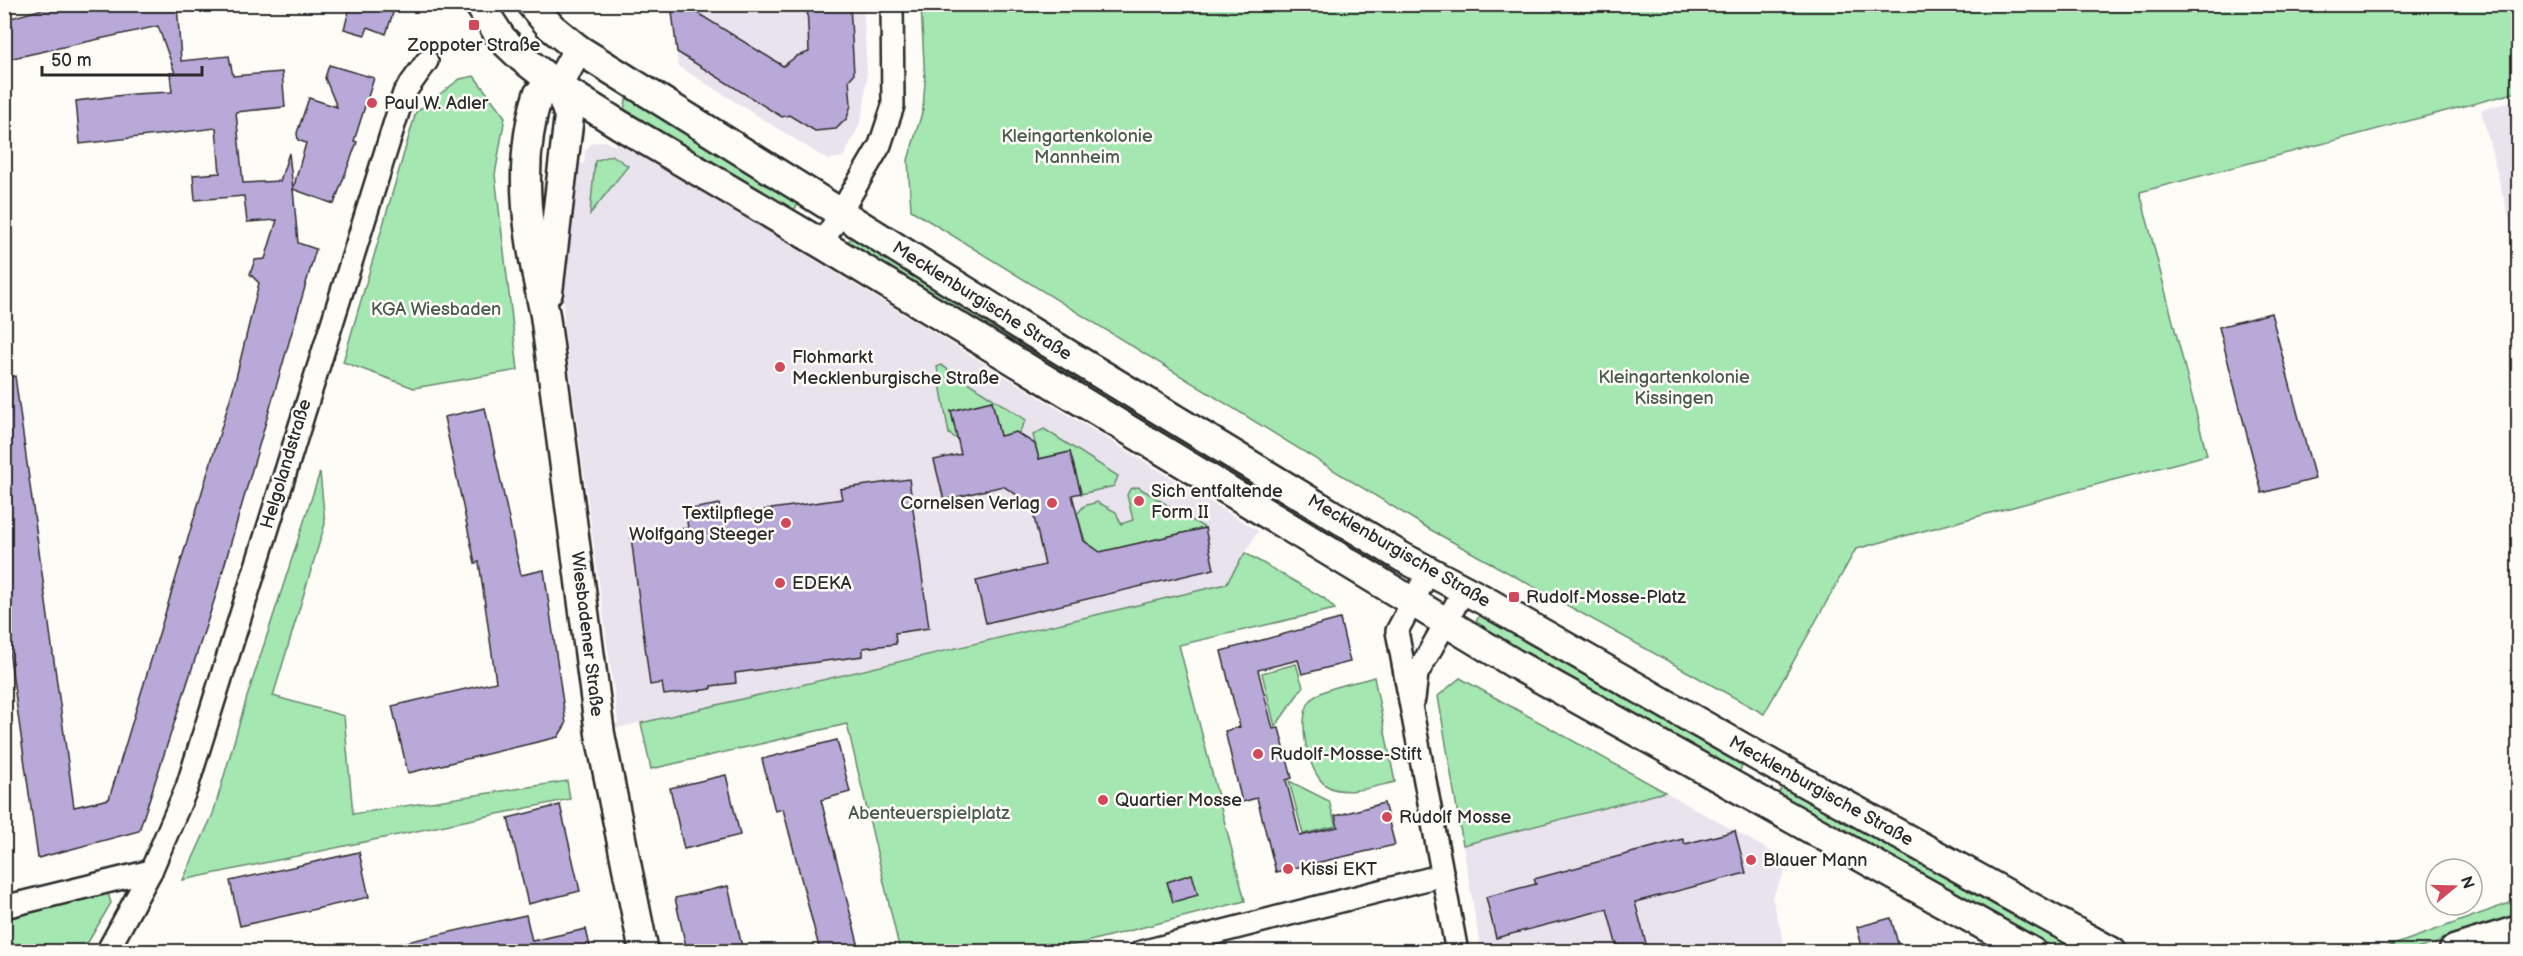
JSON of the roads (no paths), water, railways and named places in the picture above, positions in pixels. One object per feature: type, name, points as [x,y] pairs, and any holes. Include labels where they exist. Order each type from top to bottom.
[{"type":"highway","points":[[2456,951],[2518,933]]},
{"type":"main road","name":"Mecklenburgische Straße","points":[[478,4],[507,43],[558,86],[1445,623],[2032,951]]},
{"type":"main road","name":"Mecklenburgische Straße","points":[[531,4],[551,27],[578,49],[840,214],[1429,571],[1773,765],[2112,951]]},
{"type":"main road","name":"Wiesbadener Straße","points":[[578,49],[558,86],[538,95],[529,124],[525,201],[529,240],[545,315],[600,734],[644,951]]},
{"type":"main road","name":"Wiesbadener Straße","points":[[545,315],[569,116],[558,86]]},
{"type":"street","points":[[822,244],[880,145],[893,106],[892,4]]},
{"type":"street","name":"Helgolandstraße","points":[[106,951],[151,871],[187,787],[404,93],[427,61]]},
{"type":"street","points":[[1429,571],[1396,631],[1457,951]]},
{"type":"street","points":[[1412,711],[1417,674],[1464,590]]},
{"type":"street","points":[[4,907],[151,871]]},
{"type":"street","points":[[1141,951],[1443,875]]},
{"type":"place","name":"Zoppoter Straße","points":[[474,25]]},
{"type":"place","name":"Paul W. Adler","points":[[372,103]]},
{"type":"place","name":"Flohmarkt Mecklenburgische Straße","points":[[780,367]]},
{"type":"place","name":"Sich entfaltende Form II","points":[[1139,501]]},
{"type":"place","name":"Cornelsen Verlag","points":[[1052,503]]},
{"type":"place","name":"Textilpflege Wolfgang Steeger","points":[[786,523]]},
{"type":"place","name":"EDEKA","points":[[780,583]]},
{"type":"place","name":"Rudolf-Mosse-Platz","points":[[1514,597]]},
{"type":"place","name":"Rudolf-Mosse-Stift","points":[[1258,754]]},
{"type":"place","name":"Quartier Mosse","points":[[1103,800]]},
{"type":"place","name":"Rudolf Mosse","points":[[1387,817]]},
{"type":"place","name":"Blauer Mann","points":[[1751,860]]},
{"type":"place","name":"Kissi EKT","points":[[1288,869]]},
{"type":"park label","name":"Kleingartenkolonie Mannheim","points":[[1077,146]]},
{"type":"park label","name":"KGA Wiesbaden","points":[[436,309]]},
{"type":"park label","name":"Kleingartenkolonie Kissingen","points":[[1674,388]]},
{"type":"park label","name":"Abenteuerspielplatz","points":[[929,813]]}]
